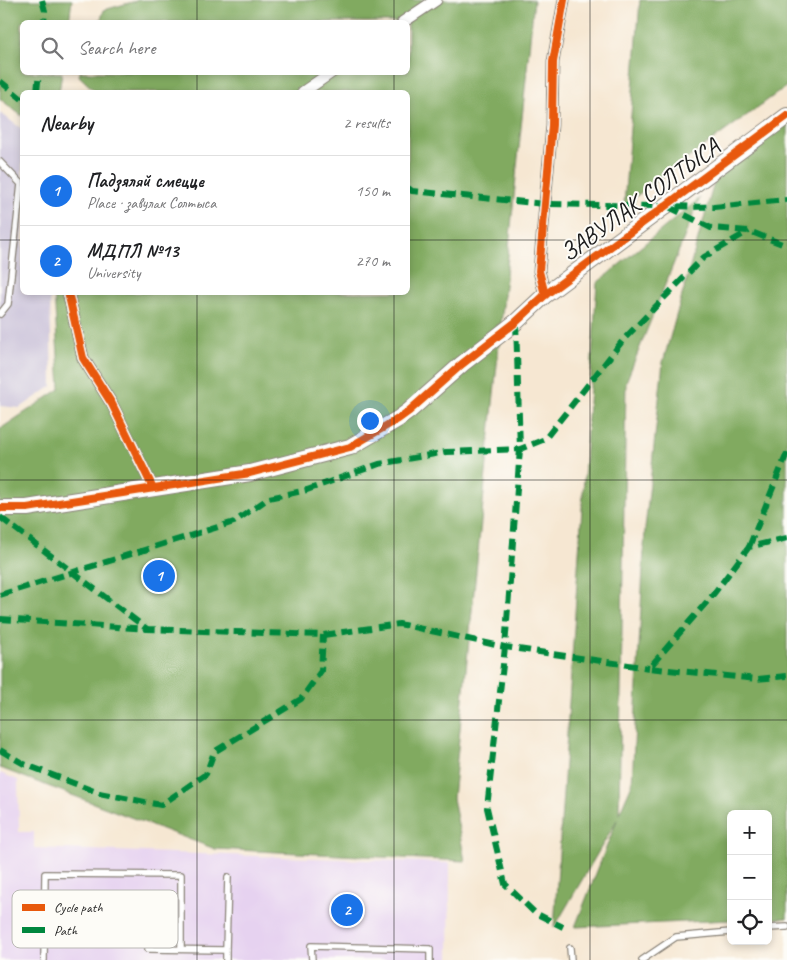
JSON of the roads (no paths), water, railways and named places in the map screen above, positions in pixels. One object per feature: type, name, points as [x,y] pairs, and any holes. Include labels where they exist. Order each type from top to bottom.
[{"type":"street","points":[[406,20],[436,0]]},
{"type":"street","points":[[545,295],[539,271],[552,124],[553,62],[564,0]]},
{"type":"street","points":[[306,90],[328,75]]},
{"type":"street","name":"ЗАВУЛАК СОЛТЫСА","points":[[0,508],[27,508],[250,473],[350,447],[409,411],[462,364],[516,322],[545,295],[787,116]]},
{"type":"street","points":[[69,295],[84,358],[112,404],[153,488]]},
{"type":"lane","points":[[0,162],[20,183]]},
{"type":"lane","points":[[0,314],[8,304],[20,193]]},
{"type":"lane","points":[[45,890],[45,874],[181,875],[181,949]]},
{"type":"lane","points":[[226,960],[228,877]]},
{"type":"lane","points":[[772,928],[787,927]]},
{"type":"lane","points":[[642,960],[676,937],[727,932]]},
{"type":"lane","points":[[312,960],[311,946],[430,949],[430,960]]},
{"type":"lane","points":[[148,948],[226,950]]},
{"type":"lane","points":[[570,948],[571,960]]},
{"type":"place","name":"Падзяляй смецце","points":[[159,576]]},
{"type":"place","name":"МДПЛ №13","points":[[347,910]]}]
